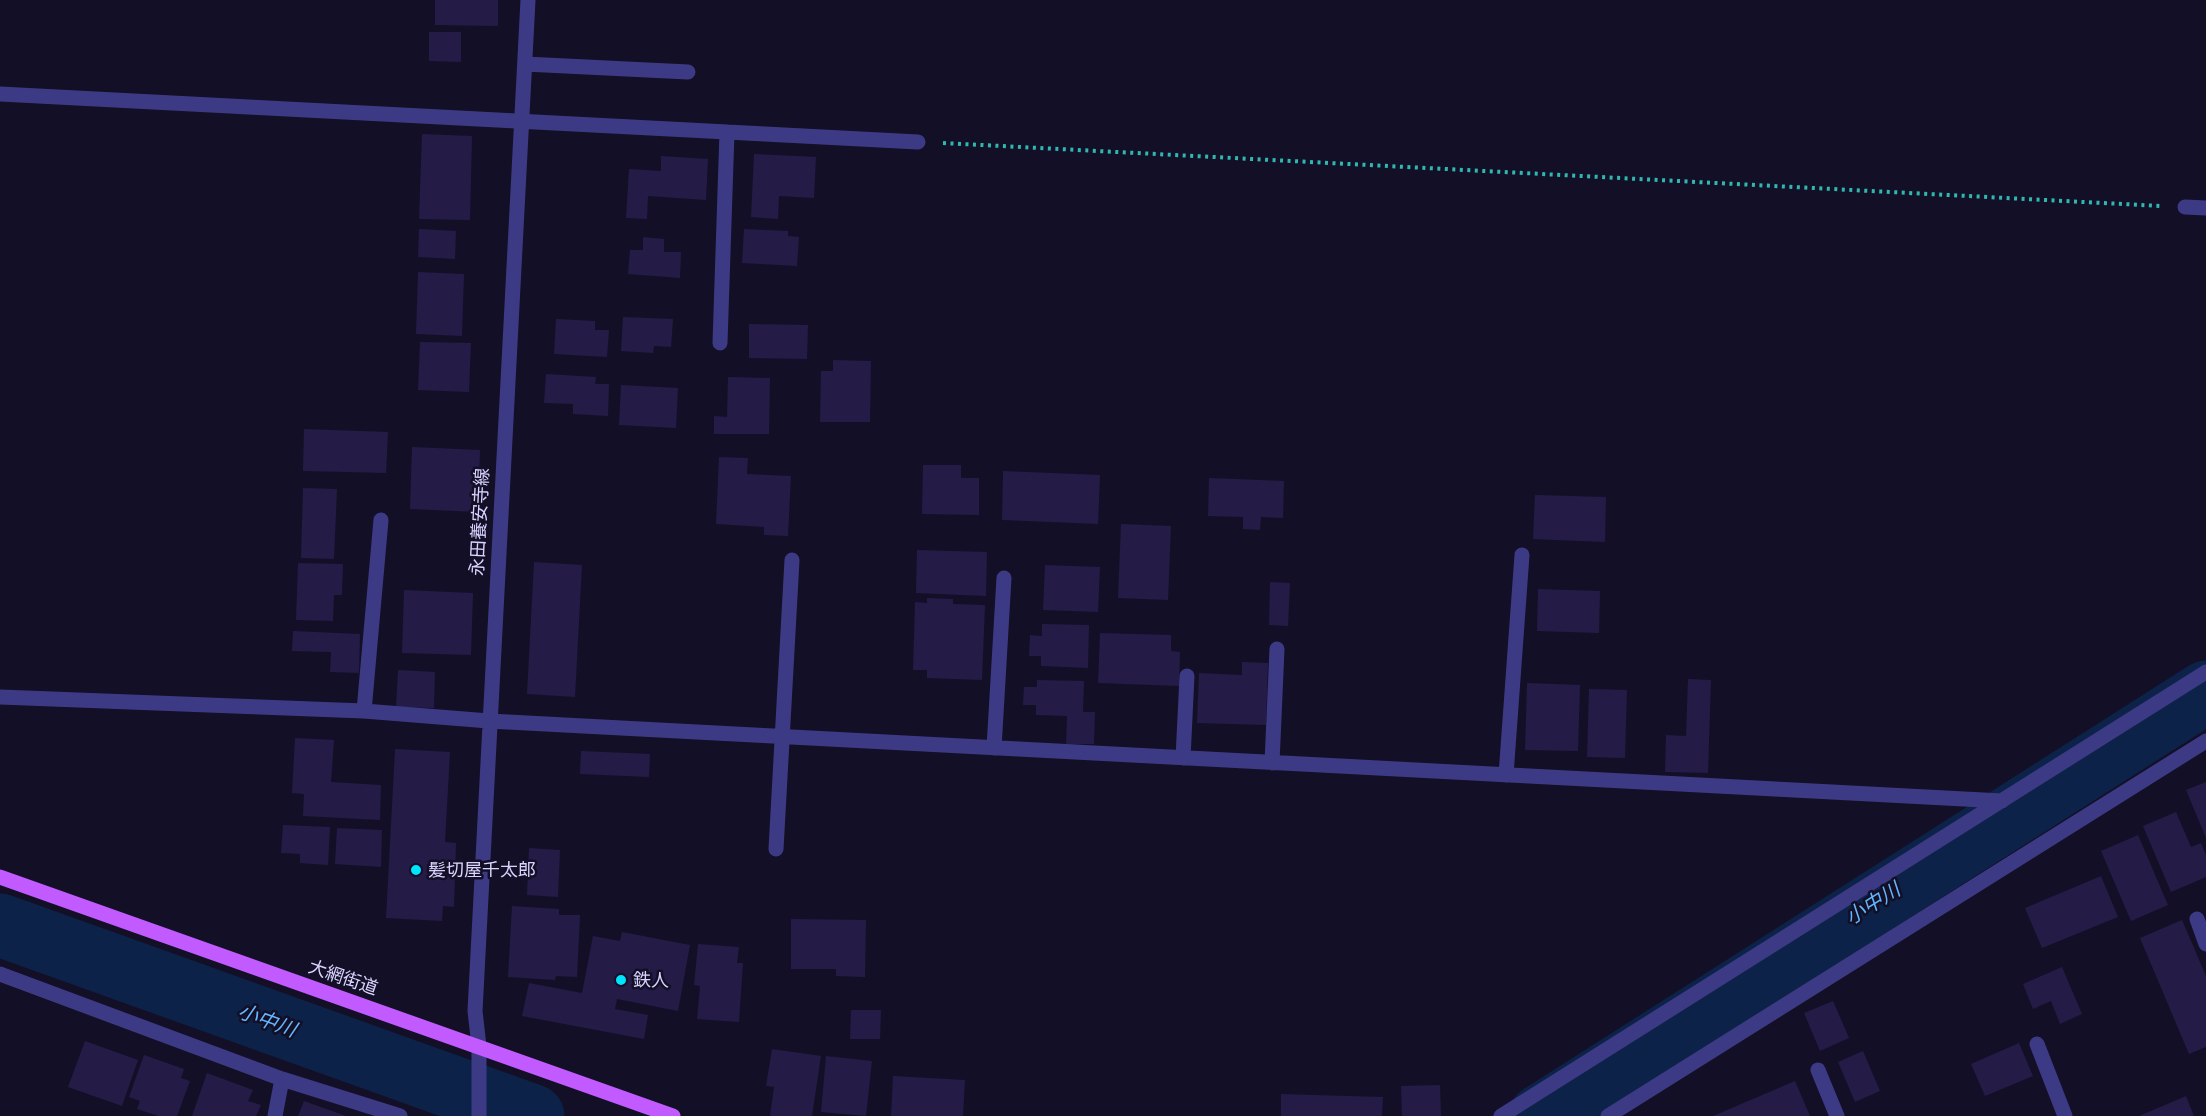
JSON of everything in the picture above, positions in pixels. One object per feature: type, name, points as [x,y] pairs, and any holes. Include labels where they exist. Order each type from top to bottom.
[{"type":"main road","name":"大網街道","points":[[0,877],[673,1116]]},
{"type":"street","name":"永田養安寺線","points":[[479,1116],[479,1046],[475,1011],[528,0]]},
{"type":"street","points":[[525,64],[688,72]]},
{"type":"street","points":[[0,94],[918,142]]},
{"type":"street","points":[[720,343],[727,132]]},
{"type":"street","points":[[2185,207],[2206,208]]},
{"type":"street","points":[[364,711],[381,520]]},
{"type":"street","points":[[1506,775],[1522,555]]},
{"type":"street","points":[[776,849],[792,560]]},
{"type":"street","points":[[994,748],[1004,578]]},
{"type":"street","points":[[1272,763],[1278,649]]},
{"type":"street","points":[[1501,1116],[2206,672]]},
{"type":"street","points":[[1183,758],[1187,676]]},
{"type":"street","points":[[0,697],[364,711],[489,721],[2002,801]]},
{"type":"street","points":[[1608,1116],[2206,741]]},
{"type":"street","points":[[2197,920],[2206,944]]},
{"type":"street","points":[[0,974],[282,1079],[400,1116]]},
{"type":"street","points":[[2037,1044],[2065,1116]]},
{"type":"street","points":[[1818,1070],[1837,1116]]},
{"type":"street","points":[[275,1116],[282,1079]]},
{"type":"path","points":[[918,142],[2185,207]]},
{"type":"building","points":[[435,0],[498,0],[498,26],[435,25]]},
{"type":"building","points":[[429,32],[461,32],[461,62],[429,61]]},
{"type":"building","points":[[422,134],[472,136],[470,220],[419,219]]},
{"type":"building","points":[[754,154],[816,157],[814,198],[779,196],[778,219],[751,217]]},
{"type":"building","points":[[661,156],[708,159],[706,200],[648,196],[647,219],[626,218],[629,169],[661,171]]},
{"type":"building","points":[[419,229],[456,231],[455,259],[418,257]]},
{"type":"building","points":[[744,229],[788,231],[788,236],[799,237],[797,266],[742,263]]},
{"type":"building","points":[[643,237],[664,239],[664,252],[681,252],[680,278],[628,274],[630,250],[643,250]]},
{"type":"building","points":[[418,272],[464,274],[462,336],[416,334]]},
{"type":"building","points":[[623,317],[673,319],[671,347],[654,346],[653,353],[621,351]]},
{"type":"building","points":[[556,319],[595,321],[595,330],[609,330],[607,357],[554,354]]},
{"type":"building","points":[[749,324],[808,325],[807,359],[749,358]]},
{"type":"building","points":[[420,342],[471,343],[469,392],[418,390]]},
{"type":"building","points":[[833,360],[871,361],[870,422],[820,422],[821,371],[833,371]]},
{"type":"building","points":[[546,374],[596,377],[595,384],[609,384],[608,416],[573,414],[573,404],[544,403]]},
{"type":"building","points":[[728,377],[770,378],[769,434],[714,434],[714,416],[727,417]]},
{"type":"building","points":[[621,385],[678,388],[676,428],[619,425]]},
{"type":"building","points":[[304,429],[388,432],[386,473],[303,471]]},
{"type":"building","points":[[412,447],[480,450],[478,512],[410,509]]},
{"type":"building","points":[[719,457],[748,458],[747,474],[791,476],[788,536],[764,535],[764,527],[716,524]]},
{"type":"building","points":[[923,465],[961,465],[961,478],[979,478],[979,515],[922,514]]},
{"type":"building","points":[[1003,471],[1100,475],[1098,524],[1002,520]]},
{"type":"building","points":[[1209,478],[1284,481],[1283,518],[1261,517],[1260,530],[1243,529],[1243,517],[1208,516]]},
{"type":"building","points":[[303,488],[337,489],[334,559],[301,558]]},
{"type":"building","points":[[1535,495],[1606,497],[1605,542],[1533,539]]},
{"type":"building","points":[[1121,524],[1171,526],[1168,600],[1118,598]]},
{"type":"building","points":[[917,550],[987,552],[986,596],[916,593]]},
{"type":"building","points":[[534,562],[582,565],[575,697],[527,694]]},
{"type":"building","points":[[298,563],[343,564],[342,595],[334,595],[333,621],[296,620]]},
{"type":"building","points":[[1045,565],[1100,567],[1098,612],[1043,610]]},
{"type":"building","points":[[1270,582],[1290,583],[1288,626],[1269,625]]},
{"type":"building","points":[[1538,589],[1600,591],[1599,633],[1537,631]]},
{"type":"building","points":[[404,590],[473,593],[471,655],[402,653]]},
{"type":"building","points":[[927,598],[953,599],[953,604],[985,605],[982,680],[927,678],[927,670],[913,670],[915,602],[927,603]]},
{"type":"building","points":[[1042,624],[1089,625],[1088,668],[1041,666],[1041,656],[1029,656],[1030,635],[1042,636]]},
{"type":"building","points":[[293,631],[360,634],[359,673],[330,672],[331,652],[292,651]]},
{"type":"building","points":[[1100,633],[1171,635],[1171,651],[1180,652],[1179,686],[1098,683]]},
{"type":"building","points":[[1242,662],[1268,663],[1266,725],[1197,723],[1199,673],[1242,675]]},
{"type":"building","points":[[398,670],[435,672],[434,708],[396,707]]},
{"type":"building","points":[[1688,679],[1711,680],[1708,773],[1665,772],[1666,735],[1686,736]]},
{"type":"building","points":[[1037,680],[1084,681],[1083,712],[1095,712],[1094,744],[1066,744],[1067,716],[1036,715],[1036,705],[1023,705],[1024,687],[1037,687]]},
{"type":"building","points":[[1527,683],[1580,685],[1578,751],[1525,750]]},
{"type":"building","points":[[1589,689],[1627,690],[1625,758],[1587,757]]},
{"type":"building","points":[[295,738],[334,740],[331,782],[381,785],[380,820],[303,816],[304,794],[292,793]]},
{"type":"building","points":[[395,749],[450,752],[445,842],[456,843],[454,907],[443,906],[442,921],[386,918]]},
{"type":"building","points":[[581,751],[650,754],[649,777],[580,774]]},
{"type":"building","points":[[2206,782],[2206,838],[2186,790]]},
{"type":"building","points":[[2176,812],[2191,847],[2201,843],[2206,855],[2206,877],[2171,892],[2143,826]]},
{"type":"building","points":[[283,825],[330,827],[328,865],[300,863],[300,854],[281,853]]},
{"type":"building","points":[[337,828],[382,830],[381,867],[335,864]]},
{"type":"building","points":[[2138,835],[2168,905],[2131,921],[2101,851]]},
{"type":"building","points":[[529,848],[560,850],[558,897],[527,895]]},
{"type":"building","points":[[2101,876],[2118,917],[2042,948],[2025,908]]},
{"type":"building","points":[[512,906],[559,909],[559,915],[580,915],[577,977],[556,976],[555,980],[508,977]]},
{"type":"building","points":[[791,919],[866,920],[865,977],[836,976],[836,969],[791,969]]},
{"type":"building","points":[[2182,920],[2206,976],[2206,1047],[2189,1054],[2140,938]]},
{"type":"building","points":[[622,932],[690,945],[678,1011],[617,999],[615,1009],[648,1015],[644,1039],[522,1016],[529,983],[582,993],[593,936],[620,941]]},
{"type":"building","points":[[698,944],[739,947],[737,963],[743,963],[739,1022],[697,1019],[700,986],[694,985]]},
{"type":"building","points":[[2062,967],[2082,1014],[2060,1024],[2051,1001],[2033,1009],[2023,984]]},
{"type":"building","points":[[1833,1001],[1849,1038],[1820,1051],[1804,1013]]},
{"type":"building","points":[[851,1010],[881,1010],[880,1039],[850,1039]]},
{"type":"building","points":[[85,1041],[138,1060],[122,1106],[68,1087]]},
{"type":"building","points":[[2019,1043],[2033,1076],[1985,1096],[1971,1064]]},
{"type":"building","points":[[772,1049],[821,1056],[812,1116],[770,1116],[774,1087],[766,1086]]},
{"type":"building","points":[[1863,1051],[1880,1091],[1855,1102],[1838,1062]]},
{"type":"building","points":[[144,1055],[184,1069],[181,1078],[190,1081],[177,1116],[158,1116],[137,1109],[140,1101],[129,1097]]},
{"type":"building","points":[[826,1056],[872,1061],[866,1116],[821,1112]]},
{"type":"building","points":[[207,1073],[253,1090],[248,1101],[261,1105],[256,1116],[192,1116]]},
{"type":"building","points":[[893,1076],[965,1080],[963,1116],[891,1116]]},
{"type":"building","points":[[1795,1081],[1810,1116],[1713,1116]]},
{"type":"building","points":[[1440,1085],[1441,1116],[1402,1116],[1401,1086]]},
{"type":"building","points":[[1281,1094],[1383,1097],[1382,1116],[1281,1116]]},
{"type":"building","points":[[2186,1096],[2194,1116],[2139,1116]]},
{"type":"building","points":[[304,1101],[346,1116],[298,1116]]},
{"type":"waterway","name":"小中川","points":[[1540,1116],[2206,692]]},
{"type":"waterway","name":"小中川","points":[[0,925],[533,1116]]},
{"type":"place","name":"髪切屋千太郎","points":[[416,870]]},
{"type":"place","name":"鉄人","points":[[621,980]]}]
